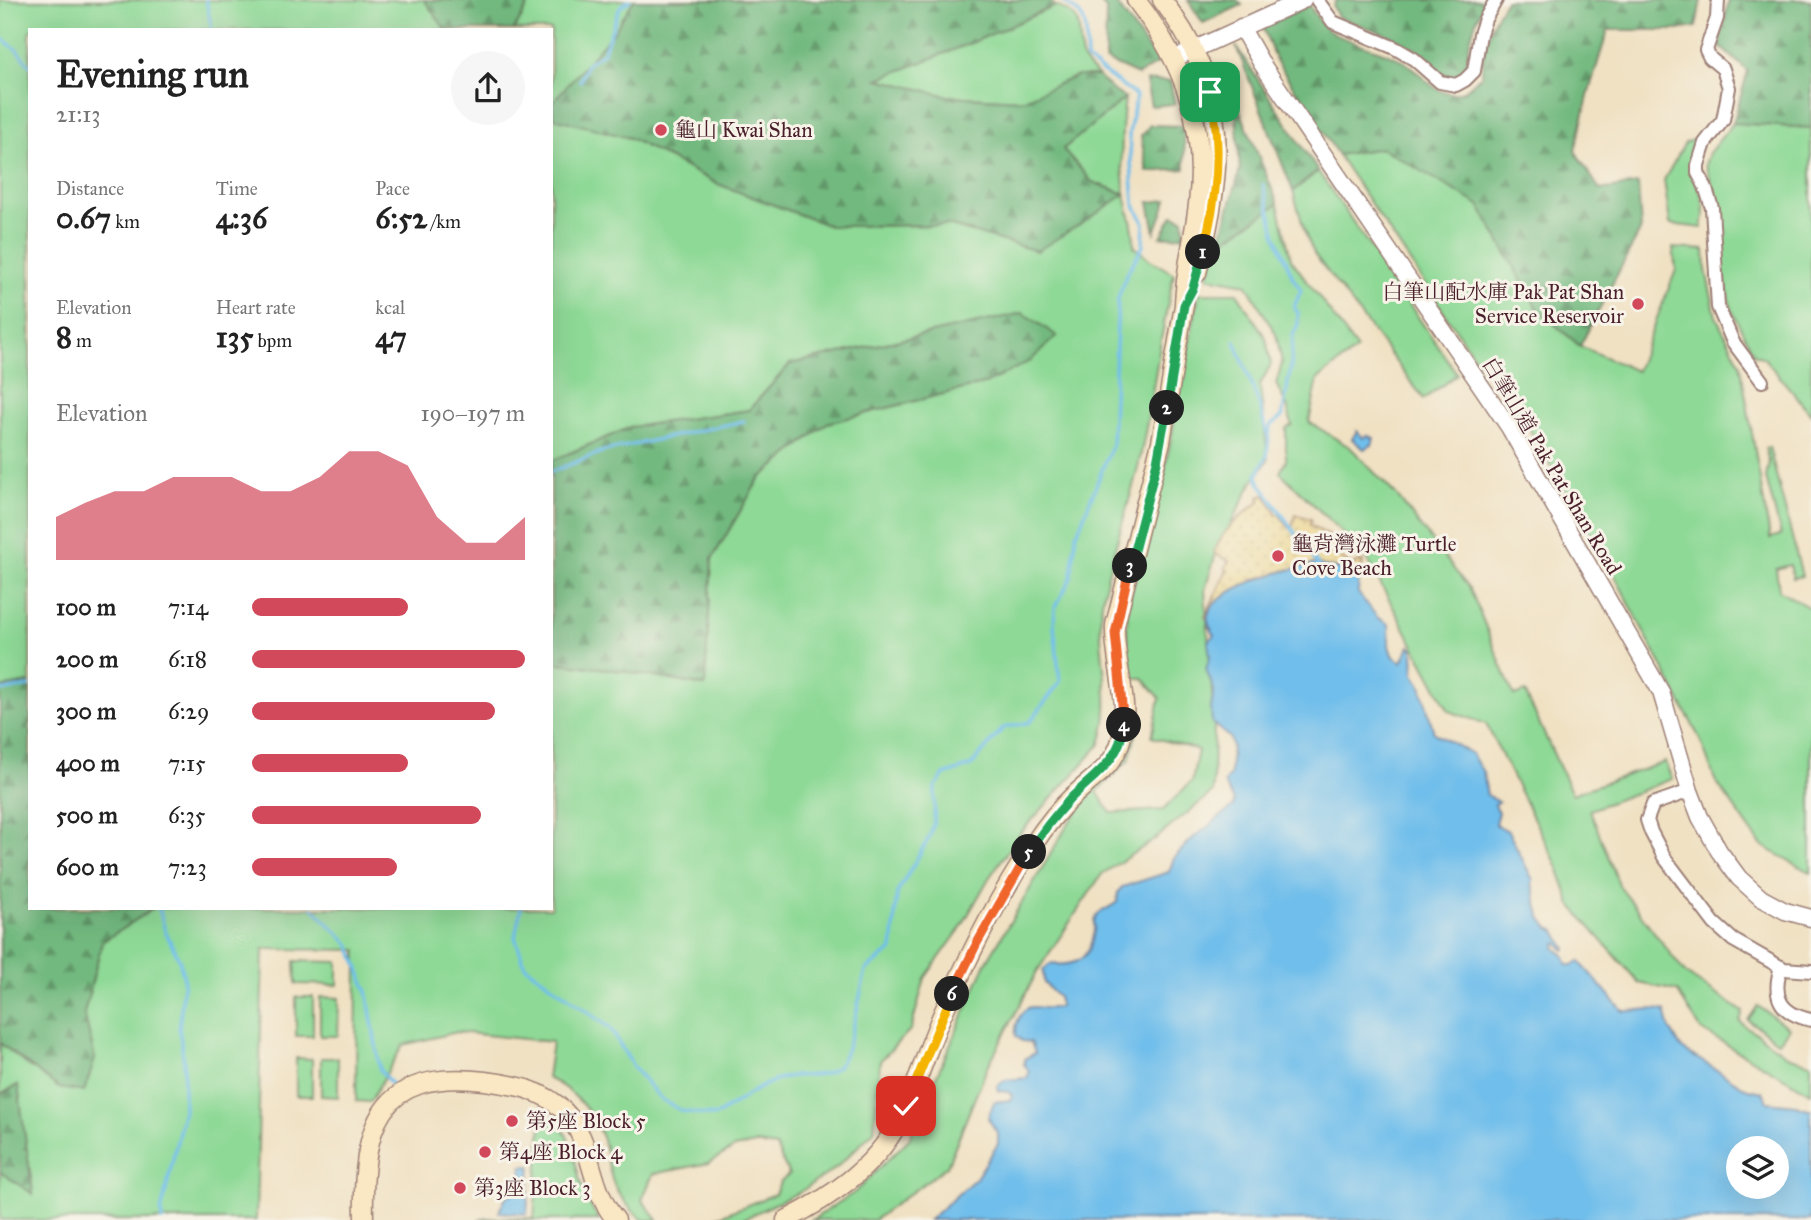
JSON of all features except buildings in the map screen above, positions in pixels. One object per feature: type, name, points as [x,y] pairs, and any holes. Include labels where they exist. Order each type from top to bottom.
[{"type":"main road","points":[[786,1220],[842,1186],[870,1162],[886,1142],[902,1115],[942,1014],[1026,856],[1060,810],[1105,769],[1119,746],[1124,723],[1115,640],[1116,617],[1161,442],[1199,198],[1199,150],[1194,110],[1173,59],[1136,0]]},
{"type":"main road","points":[[1161,0],[1193,49],[1212,103],[1217,131],[1216,186],[1193,288],[1184,305]]},
{"type":"main road","points":[[364,1220],[363,1178],[366,1153],[371,1133],[380,1115],[392,1101],[408,1090],[430,1082],[457,1079],[521,1086],[557,1104],[582,1135],[597,1189],[616,1220]]},
{"type":"street","points":[[1173,59],[1303,0]]},
{"type":"street","points":[[1317,0],[1333,22],[1395,48],[1414,59],[1440,82],[1455,85],[1474,71],[1480,34],[1496,0]]},
{"type":"street","points":[[1718,0],[1717,18],[1706,50],[1726,75],[1728,101],[1723,120],[1701,150],[1698,169],[1712,208],[1718,307],[1733,342],[1762,381]]},
{"type":"street","name":"白筆山道 Pak Pat Shan Road","points":[[1241,27],[1262,64],[1509,427],[1661,692],[1690,791],[1713,842],[1745,884],[1777,908],[1811,919]]},
{"type":"street","points":[[1690,791],[1653,804],[1647,821],[1660,849],[1714,923],[1733,940],[1781,967],[1811,971]]},
{"type":"street","points":[[1781,967],[1776,985],[1780,1001],[1795,1015],[1811,1020]]},
{"type":"green space","points":[[0,0],[424,0],[445,28],[28,28],[28,683],[0,688]]},
{"type":"green space","points":[[424,0],[531,0],[515,28],[445,28]]},
{"type":"green space","points":[[531,0],[634,0],[613,33],[553,102],[553,28],[515,28]]},
{"type":"green space","points":[[634,0],[1050,0],[1055,6],[971,43],[878,79],[948,96],[1022,100],[1077,76],[1098,76],[1125,98],[1063,149],[1092,182],[1125,194],[1037,251],[948,225],[830,226],[718,184],[630,138],[554,118],[553,102],[613,33]]},
{"type":"green space","points":[[1098,0],[1114,0],[1158,63],[1138,75],[1105,60],[1106,9]]},
{"type":"green space","points":[[1188,0],[1237,0],[1242,5],[1203,23]]},
{"type":"green space","points":[[1336,0],[1486,0],[1472,32],[1466,68],[1454,77],[1439,71],[1419,52],[1400,41],[1338,17],[1333,7]]},
{"type":"green space","points":[[1506,0],[1701,0],[1696,27],[1677,30],[1608,30],[1590,88],[1575,151],[1600,190],[1638,184],[1641,229],[1580,346],[1538,310],[1479,205],[1382,148],[1338,155],[1275,59],[1263,27],[1309,5],[1329,31],[1391,55],[1410,66],[1436,88],[1456,93],[1467,89],[1482,75],[1488,35]]},
{"type":"green space","points":[[1729,0],[1811,0],[1811,128],[1733,123],[1748,71],[1719,46]]},
{"type":"green space","points":[[1055,6],[1066,10],[1077,21],[1083,59],[1098,76],[1077,76],[1023,100],[948,96],[877,79],[971,43]]},
{"type":"green space","points":[[1236,46],[1318,171],[1293,191]]},
{"type":"green space","points":[[1224,71],[1278,204],[1219,244],[1240,170],[1236,113]]},
{"type":"green space","points":[[1146,81],[1170,81],[1175,104],[1151,106]]},
{"type":"green space","points":[[1125,98],[1122,169],[1134,246],[1174,274],[1140,458],[1102,603],[1101,639],[1106,693],[1104,729],[1099,746],[1022,831],[989,878],[960,929],[925,978],[911,1029],[880,1061],[874,1131],[836,1168],[800,1192],[741,1220],[710,1220],[775,1194],[780,1182],[789,1175],[776,1147],[756,1144],[734,1148],[709,1163],[653,1174],[642,1200],[658,1220],[643,1220],[615,1187],[603,1140],[588,1111],[574,1095],[547,1078],[552,1042],[457,1032],[403,1045],[370,1102],[356,1101],[357,950],[263,949],[256,1220],[0,1220],[0,1172],[33,1192],[17,1085],[0,1095],[0,1043],[31,1068],[95,1059],[84,1013],[102,942],[151,910],[553,910],[553,662],[623,671],[704,686],[712,559],[759,479],[827,423],[987,383],[1057,336],[1023,313],[790,364],[749,410],[631,427],[553,460],[553,115],[554,118],[630,138],[718,184],[830,226],[948,225],[1037,251],[1124,193],[1092,182],[1063,149]]},
{"type":"green space","points":[[1733,123],[1811,128],[1811,414],[1764,358],[1754,354],[1732,311],[1722,268],[1721,207],[1705,165],[1709,153]]},
{"type":"green space","points":[[1150,125],[1184,126],[1185,169],[1147,172],[1141,136]]},
{"type":"green space","points":[[1701,137],[1690,158],[1703,201],[1702,228],[1670,224],[1664,180],[1685,143]]},
{"type":"green space","points":[[1382,148],[1480,205],[1538,310],[1580,346],[1636,371],[1676,270],[1673,248],[1705,250],[1706,270],[1716,317],[1740,363],[1770,538],[1781,535],[1766,478],[1769,462],[1765,448],[1769,447],[1802,576],[1793,578],[1790,565],[1776,569],[1779,590],[1811,609],[1811,873],[1761,845],[1715,780],[1700,739],[1607,561],[1524,420],[1476,360],[1338,155]]},
{"type":"green space","points":[[1318,171],[1457,374],[1424,399],[1315,255],[1306,236],[1293,191]]},
{"type":"green space","points":[[1167,200],[1155,232],[1149,202]]},
{"type":"green space","points":[[1278,204],[1291,259],[1357,349],[1318,379],[1309,422],[1351,448],[1396,495],[1471,591],[1514,696],[1525,692],[1572,794],[1665,762],[1672,779],[1590,810],[1620,887],[1686,974],[1743,1012],[1740,1022],[1790,1057],[1811,1063],[1811,1093],[1701,1030],[1677,991],[1639,983],[1571,905],[1558,867],[1486,724],[1449,711],[1365,555],[1280,472],[1286,461],[1286,428],[1292,425],[1287,406],[1276,384],[1282,363],[1276,334],[1246,284],[1207,277],[1219,244]]},
{"type":"green space","points":[[1173,215],[1183,219],[1185,236],[1161,237]]},
{"type":"green space","points":[[1199,293],[1237,293],[1266,338],[1271,364],[1260,385],[1268,460],[1253,481],[1216,553],[1205,590],[1214,724],[1213,792],[1154,840],[1102,874],[1038,970],[987,1068],[947,1166],[874,1220],[812,1220],[855,1192],[909,1139],[986,963],[1070,821],[1095,788],[1127,730],[1137,731],[1129,760],[1097,792],[1111,813],[1163,810],[1192,781],[1198,750],[1152,737],[1160,698],[1143,678],[1134,678],[1128,651],[1127,625],[1128,606],[1166,464]]},
{"type":"green space","points":[[1023,313],[1057,336],[1030,361],[987,383],[827,423],[759,479],[712,559],[705,686],[623,671],[553,662],[553,460],[631,427],[749,410],[790,364]]},
{"type":"green space","points":[[28,683],[28,910],[151,910],[102,942],[84,1013],[95,1059],[84,1092],[59,1088],[0,1043],[0,688]]},
{"type":"green space","points":[[295,961],[338,962],[338,985],[296,984]]},
{"type":"green space","points":[[296,997],[313,997],[313,1036],[296,1036]]},
{"type":"green space","points":[[320,997],[339,998],[338,1036],[320,1036]]},
{"type":"green space","points":[[1758,1006],[1789,1028],[1779,1042],[1748,1020]]},
{"type":"green space","points":[[296,1058],[312,1059],[312,1096],[296,1096]]},
{"type":"green space","points":[[321,1058],[338,1058],[338,1097],[321,1096]]},
{"type":"green space","points":[[18,1085],[33,1194],[0,1172],[0,1095]]},
{"type":"green space","points":[[542,1111],[559,1124],[569,1141],[584,1191],[600,1220],[478,1220],[534,1218]]},
{"type":"sand","name":"龜背灣泳灘 Turtle Cove Beach","points":[[1265,495],[1276,515],[1279,514],[1289,528],[1296,515],[1311,519],[1310,525],[1338,541],[1332,553],[1353,566],[1361,561],[1363,563],[1359,574],[1314,564],[1256,579],[1238,588],[1208,613],[1208,620],[1205,617],[1229,561],[1214,553],[1217,544],[1233,524],[1260,501],[1259,497]]},
{"type":"water","points":[[1357,431],[1363,438],[1367,435],[1374,438],[1372,445],[1364,449],[1352,439]]},
{"type":"water","points":[[1315,564],[1359,574],[1358,593],[1378,618],[1389,624],[1389,646],[1393,655],[1402,662],[1410,646],[1413,649],[1414,674],[1421,686],[1434,733],[1471,753],[1483,772],[1487,795],[1498,802],[1495,805],[1498,812],[1495,824],[1508,831],[1533,880],[1540,916],[1549,928],[1556,931],[1566,949],[1558,943],[1555,948],[1564,955],[1568,965],[1579,961],[1623,1011],[1665,1011],[1670,1029],[1682,1049],[1748,1089],[1763,1092],[1768,1102],[1796,1105],[1811,1110],[1811,1220],[929,1220],[976,1178],[998,1144],[998,1134],[988,1118],[994,1102],[1010,1100],[1012,1095],[998,1091],[997,1086],[1005,1080],[1027,1078],[1029,1072],[1024,1059],[1035,1053],[1031,1042],[1022,1041],[1016,1036],[1018,1020],[1027,1008],[1060,1006],[1058,997],[1044,983],[1043,970],[1050,964],[1068,964],[1081,959],[1092,940],[1095,918],[1117,902],[1118,892],[1122,887],[1169,872],[1174,858],[1193,838],[1233,807],[1234,801],[1224,783],[1230,775],[1230,738],[1212,723],[1214,690],[1206,669],[1210,657],[1208,641],[1214,635],[1208,615],[1224,596],[1255,580]]},
{"type":"water","points":[[522,1166],[531,1166],[527,1214],[499,1212],[506,1197],[520,1189]]},
{"type":"waterway","points":[[206,0],[212,28]]},
{"type":"waterway","points":[[580,81],[587,63],[603,53],[620,7],[630,0]]},
{"type":"waterway","points":[[521,910],[515,937],[525,966],[610,1028],[634,1068],[661,1099],[682,1111],[715,1116],[777,1080],[823,1074],[840,1063],[852,1031],[866,970],[892,950],[897,893],[930,836],[934,821],[935,787],[944,775],[971,766],[1003,728],[1030,722],[1060,682],[1054,626],[1055,608],[1071,578],[1076,536],[1112,445],[1118,298],[1127,273],[1143,246],[1144,223],[1134,203],[1129,134],[1136,96],[1087,60],[1085,24],[1077,12],[1060,0]]},
{"type":"waterway","points":[[0,37],[17,50],[28,64]]},
{"type":"waterway","points":[[1263,185],[1276,236],[1293,278],[1301,290],[1294,307],[1298,313],[1298,324],[1293,335],[1291,366],[1282,417],[1270,426],[1267,456],[1257,475],[1259,482],[1318,565]]},
{"type":"waterway","points":[[1235,341],[1258,401],[1268,437]]},
{"type":"waterway","points":[[553,471],[604,451],[744,421]]},
{"type":"waterway","points":[[0,691],[28,686]]},
{"type":"waterway","points":[[160,910],[184,979],[179,1028],[184,1063],[184,1110],[161,1212],[162,1220]]},
{"type":"waterway","points":[[315,910],[350,945],[367,991],[380,1070],[397,1091]]},
{"type":"place","name":"龜山 Kwai Shan","points":[[661,130]]},
{"type":"place","name":"白筆山配水庫 Pak Pat Shan Service Reservoir","points":[[1638,304]]},
{"type":"place","name":"龜背灣泳灘 Turtle Cove Beach","points":[[1278,556]]},
{"type":"place","name":"第5座 Block 5","points":[[512,1121]]},
{"type":"place","name":"第4座 Block 4","points":[[485,1152]]},
{"type":"place","name":"第3座 Block 3","points":[[460,1188]]},
{"type":"route","points":[[906,1106],[936,1028],[967,963],[1026,856],[1060,810],[1109,764],[1122,738],[1124,723],[1115,625],[1157,462],[1184,305],[1193,288],[1216,186],[1218,144],[1210,92]]}]
